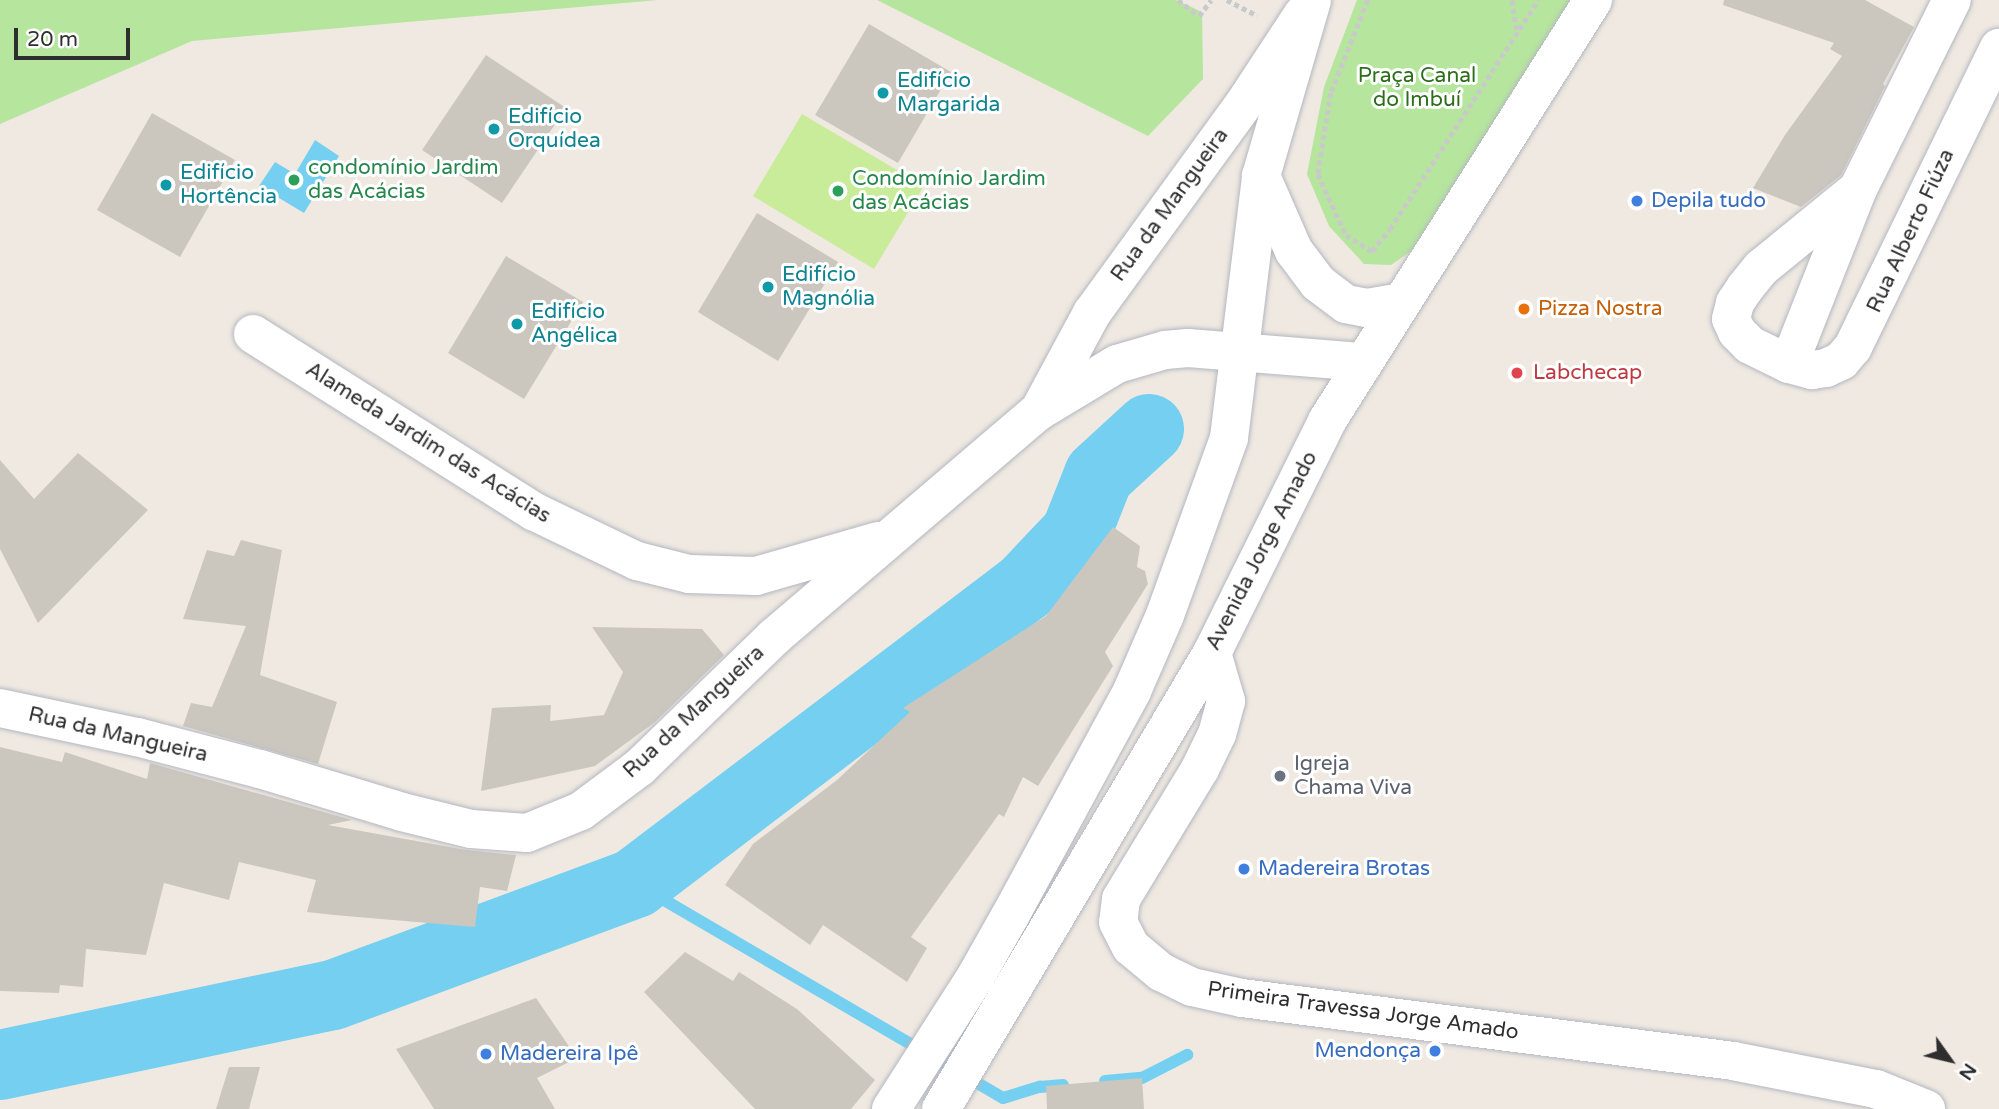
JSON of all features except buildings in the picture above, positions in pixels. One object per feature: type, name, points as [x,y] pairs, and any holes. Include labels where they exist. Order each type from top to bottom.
[{"type":"street","name":"Avenida Jorge Amado","points":[[941,1109],[1212,653],[1327,421],[1593,0]]},
{"type":"street","name":"Rua Alberto Fiúza","points":[[1789,364],[1858,189],[1952,0]]},
{"type":"street","points":[[891,1109],[976,976],[1132,691],[1165,615],[1229,438],[1261,176],[1311,2]]},
{"type":"street","name":"Rua da Mangueira","points":[[1039,411],[1092,313],[1248,98],[1311,2]]},
{"type":"street","name":"Rua Alberto Fiúza","points":[[1858,189],[1761,268],[1735,303],[1731,319],[1737,332],[1751,345],[1789,364],[1812,370],[1826,368],[1841,361],[1853,347],[1999,47]]},
{"type":"street","points":[[1261,176],[1294,251],[1318,283],[1346,304],[1367,308],[1400,302]]},
{"type":"street","name":"Alameda Jardim das Acácias","points":[[253,334],[535,512],[637,561],[689,574],[756,576],[890,538]]},
{"type":"street","name":"Rua da Mangueira","points":[[0,708],[149,740],[471,829],[527,832],[581,811],[640,767],[774,637],[1039,411],[1117,364],[1165,351],[1188,348],[1363,362]]},
{"type":"street","name":"Primeira Travessa Jorge Amado","points":[[1212,653],[1226,701],[1217,734],[1200,769],[1121,899],[1118,922],[1131,947],[1161,972],[1192,987],[1242,998],[1733,1061],[1876,1089],[1926,1109]]},
{"type":"path","points":[[1178,0],[1199,16],[1211,0]]},
{"type":"path","points":[[1368,0],[1331,93],[1318,174],[1346,235],[1372,251],[1390,229],[1538,0]]},
{"type":"path","points":[[1512,0],[1517,32]]},
{"type":"green space","points":[[0,0],[658,0],[192,41],[0,124]]},
{"type":"green space","points":[[877,0],[1176,0],[1202,12],[1203,79],[1148,136]]},
{"type":"green space","name":"Praça Canal do Imbuí","points":[[1357,0],[1575,0],[1420,245],[1391,265],[1364,264],[1329,226],[1307,174],[1324,87]]},
{"type":"green space","name":"Condomínio Jardim das Acácias","points":[[802,114],[924,186],[874,269],[753,196]]},
{"type":"water","name":"condomínio Jardim das Acácias","points":[[315,140],[339,156],[304,213],[259,186],[275,162],[295,174]]},
{"type":"waterway","points":[[0,1065],[333,995],[635,883],[1025,587],[1076,533],[1099,475],[1149,429]]},
{"type":"waterway","points":[[635,883],[1003,1098],[1040,1087],[1063,1085]]},
{"type":"waterway","points":[[1105,1081],[1142,1078],[1187,1055]]},
{"type":"place","name":"Edifício Margarida","points":[[883,93]]},
{"type":"place","name":"Edifício Orquídea","points":[[494,129]]},
{"type":"place","name":"condomínio Jardim das Acácias","points":[[294,180]]},
{"type":"place","name":"Edifício Hortência","points":[[166,185]]},
{"type":"place","name":"Condomínio Jardim das Acácias","points":[[838,191]]},
{"type":"place","name":"Depila tudo","points":[[1637,201]]},
{"type":"place","name":"Edifício Magnólia","points":[[768,287]]},
{"type":"place","name":"Pizza Nostra","points":[[1524,309]]},
{"type":"place","name":"Edifício Angélica","points":[[517,324]]},
{"type":"place","name":"Labchecap","points":[[1517,373]]},
{"type":"place","name":"Igreja Chama Viva","points":[[1280,776]]},
{"type":"place","name":"Madereira Brotas","points":[[1244,869]]},
{"type":"place","name":"Mendonça","points":[[1435,1051]]},
{"type":"place","name":"Madereira Ipê","points":[[486,1054]]}]
